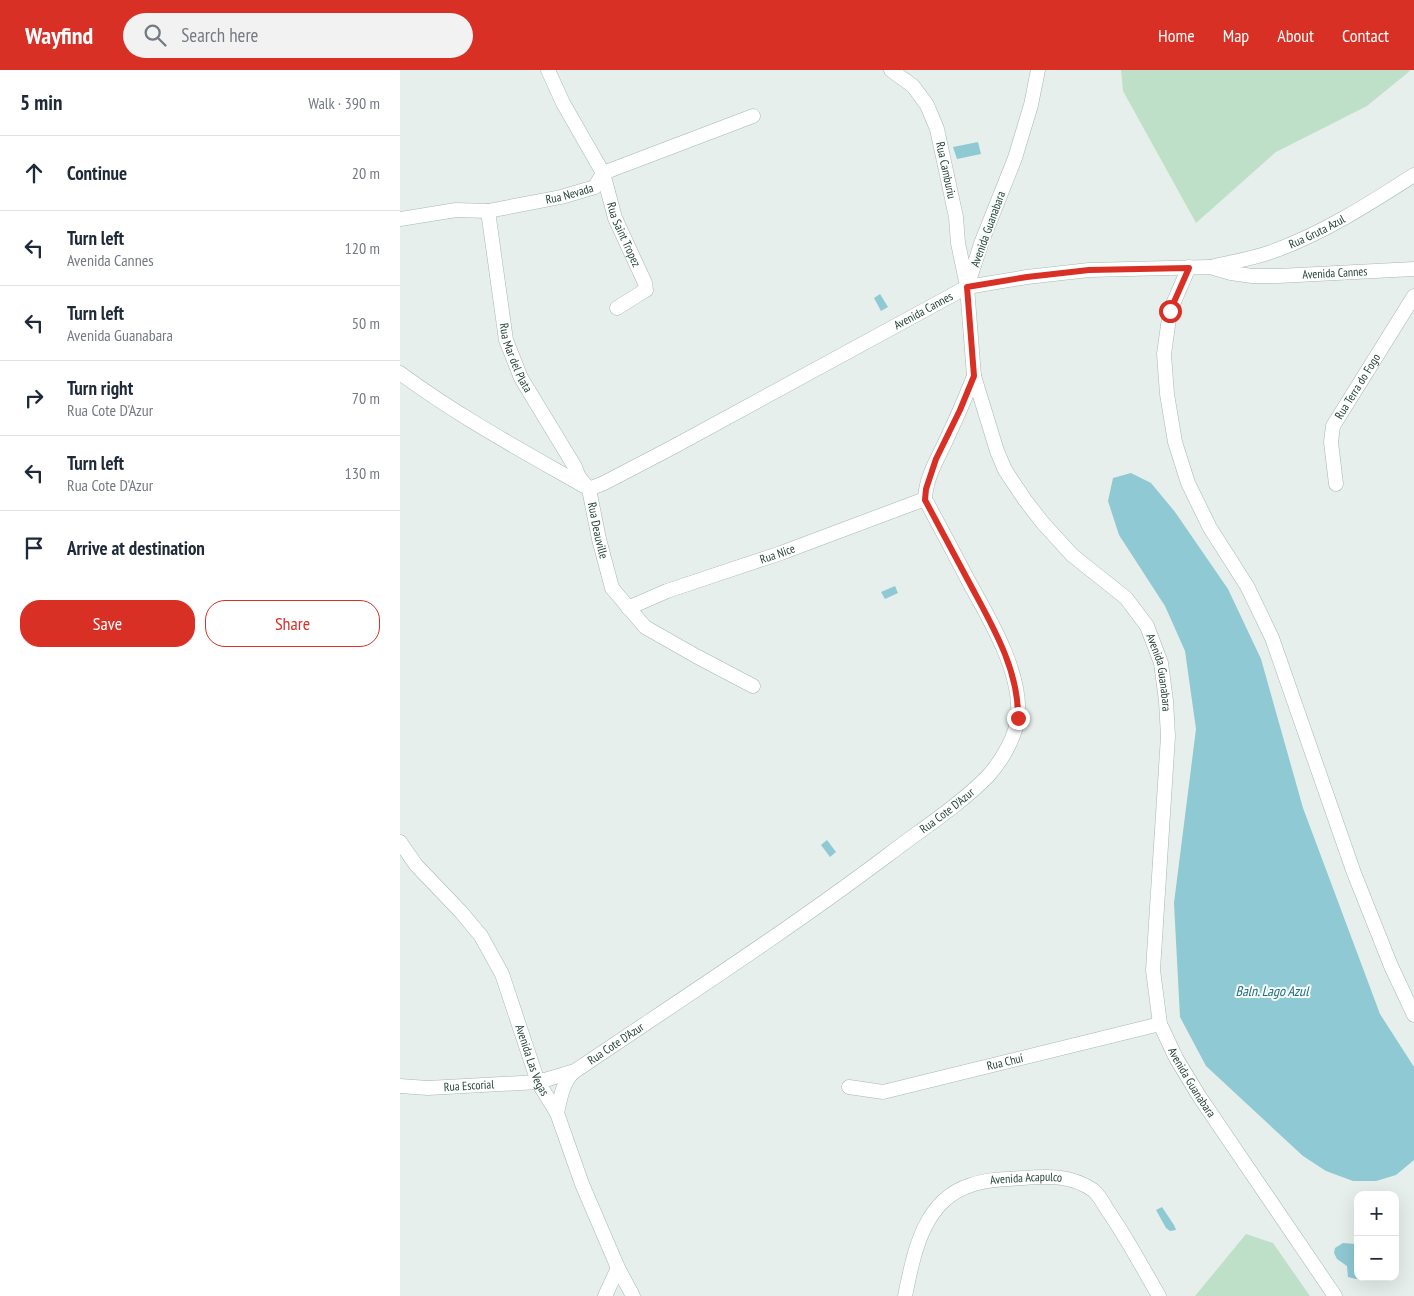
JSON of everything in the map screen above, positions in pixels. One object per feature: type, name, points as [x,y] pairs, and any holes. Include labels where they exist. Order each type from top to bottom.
[{"type":"street","name":"Rua Saint Tropez","points":[[548,70],[563,103],[603,173],[615,218],[638,266],[646,290],[617,308]]},
{"type":"street","name":"Rua Camburiu","points":[[891,70],[913,86],[927,105],[937,129],[956,217],[958,243],[967,287]]},
{"type":"street","name":"Avenida Guanabara","points":[[1038,70],[1015,158],[982,241],[967,287],[974,376],[986,420],[1005,470],[1042,522],[1072,555],[1126,598],[1147,626],[1161,663],[1168,736],[1153,970],[1160,1024],[1176,1058],[1199,1096],[1334,1296]]},
{"type":"street","name":"Rua Nevada","points":[[400,219],[456,210],[488,211],[561,197],[595,187],[603,173],[753,116]]},
{"type":"street","name":"Rua Gruta Azul","points":[[1210,267],[1269,253],[1295,243],[1343,218],[1414,176]]},
{"type":"street","name":"Rua Mar del Plata","points":[[488,211],[506,340],[520,378],[579,476],[589,488]]},
{"type":"street","name":"Avenida Cannes","points":[[589,488],[604,483],[673,447],[967,287],[1027,277],[1089,270],[1210,267],[1231,273],[1261,276],[1414,269]]},
{"type":"street","points":[[1189,268],[1170,311],[1164,354],[1167,394],[1175,442],[1188,483],[1210,528],[1247,586],[1272,638],[1354,873],[1391,966],[1414,1015]]},
{"type":"street","name":"Rua Terra do Fogo","points":[[1336,484],[1331,442],[1333,426],[1414,296]]},
{"type":"street","name":"Rua Deauville","points":[[400,373],[435,399],[490,433],[589,488],[598,539],[612,588],[628,608],[645,627],[753,686]]},
{"type":"street","points":[[925,500],[926,489],[936,459],[974,376]]},
{"type":"street","name":"Rua Nice","points":[[628,608],[668,591],[781,554],[925,500]]},
{"type":"street","name":"Rua Cote D'Azur","points":[[538,1082],[575,1071],[851,883],[988,777],[1003,757],[1018,718],[1018,702],[1013,676],[1002,647],[984,610],[925,500]]},
{"type":"street","name":"Avenida Las Vegas","points":[[400,842],[416,865],[462,912],[480,936],[502,974],[538,1082],[557,1113],[582,1184],[618,1268],[633,1296]]},
{"type":"street","name":"Rua Chuí","points":[[849,1087],[883,1092],[1160,1024]]},
{"type":"street","points":[[557,1113],[567,1081],[575,1071]]},
{"type":"street","name":"Rua Escorial","points":[[400,1086],[428,1088],[538,1082]]},
{"type":"street","name":"Avenida Acapulco","points":[[905,1296],[913,1259],[924,1225],[939,1204],[951,1193],[972,1184],[1046,1176],[1064,1177],[1079,1182],[1095,1191],[1159,1296]]},
{"type":"street","points":[[605,1296],[618,1268]]},
{"type":"green space","points":[[1121,70],[1411,70],[1367,106],[1276,152],[1196,223],[1123,91]]},
{"type":"green space","points":[[1246,1234],[1273,1243],[1310,1296],[1195,1296]]},
{"type":"water","points":[[978,142],[981,154],[957,159],[953,147]]},
{"type":"water","points":[[880,294],[888,307],[881,311],[874,298]]},
{"type":"water","name":"Baln. Lago Azul","points":[[1131,473],[1151,483],[1175,512],[1228,589],[1261,659],[1303,808],[1380,1014],[1414,1067],[1414,1160],[1396,1175],[1376,1181],[1353,1181],[1326,1171],[1303,1156],[1206,1066],[1180,1017],[1174,903],[1196,729],[1185,651],[1165,606],[1119,535],[1108,501],[1113,478]]},
{"type":"water","points":[[895,586],[898,593],[885,599],[881,592]]},
{"type":"water","points":[[827,840],[836,852],[830,857],[821,845]]},
{"type":"water","points":[[1162,1207],[1176,1230],[1170,1231],[1166,1228],[1156,1210]]},
{"type":"water","points":[[1343,1243],[1354,1244],[1354,1278],[1348,1277],[1347,1266],[1337,1259],[1334,1253],[1335,1248]]},
{"type":"route","points":[[1018,718],[1018,702],[1013,676],[1002,647],[925,500],[926,489],[936,459],[974,376],[967,287],[1027,277],[1089,270],[1189,268],[1170,311]]}]
